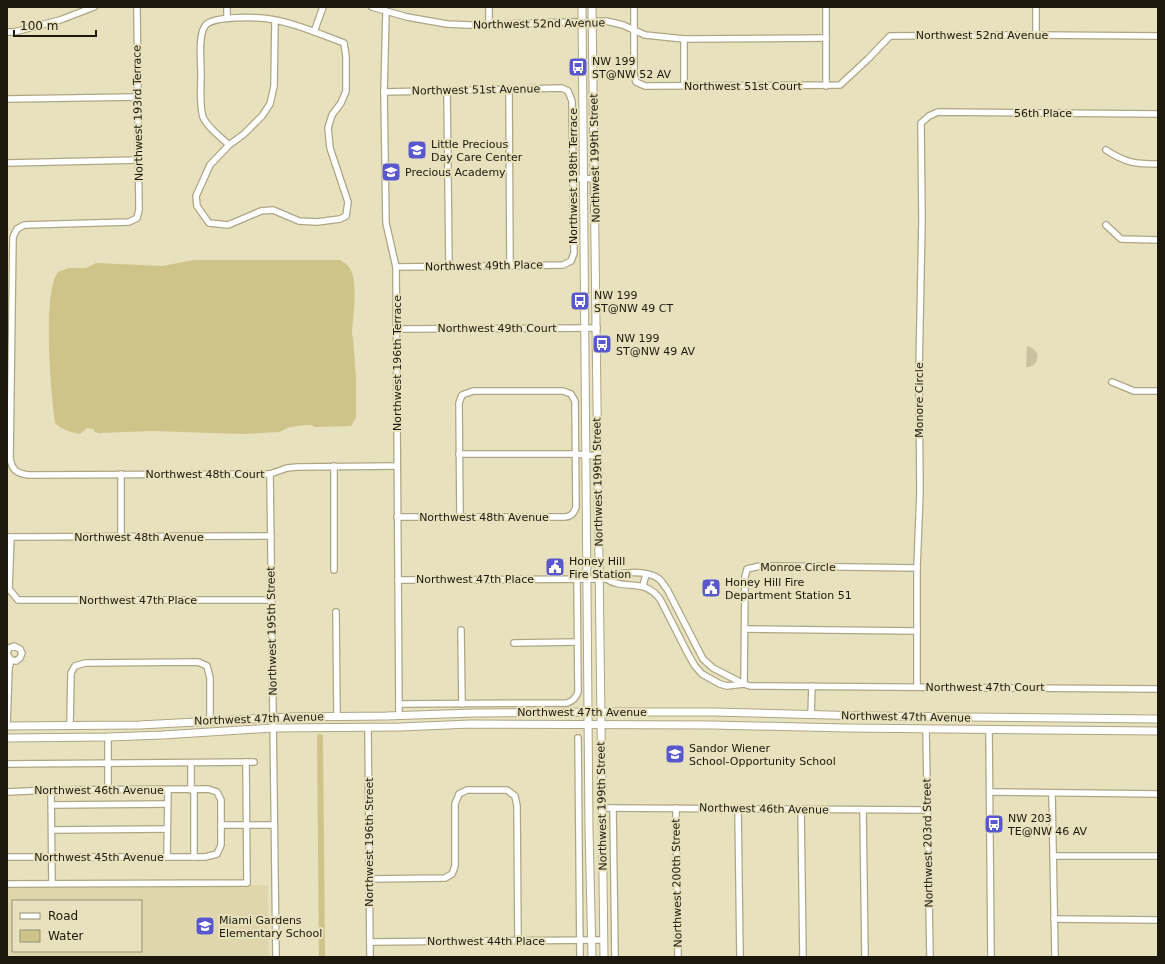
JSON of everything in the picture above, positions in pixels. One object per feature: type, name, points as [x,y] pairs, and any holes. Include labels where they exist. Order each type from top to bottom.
[{"type":"main road","name":"Northwest 199th Street","points":[[582,7],[588,579],[588,724],[592,957]]},
{"type":"main road","name":"Northwest 199th Street","points":[[592,7],[598,456],[603,579],[600,724],[604,957]]},
{"type":"main road","name":"Northwest 47th Avenue","points":[[7,726],[124,725],[273,717],[588,712],[1158,719]]},
{"type":"main road","points":[[762,726],[769,719],[778,714]]},
{"type":"main road","points":[[388,727],[397,722],[399,716]]},
{"type":"main road","points":[[916,717],[923,722],[926,729]]},
{"type":"main road","points":[[989,729],[994,723],[1007,718]]},
{"type":"main road","name":"Northwest 47th Avenue","points":[[7,738],[108,737],[273,728],[368,728],[472,724],[600,724],[1158,731]]},
{"type":"main road","points":[[108,737],[114,730],[124,725]]},
{"type":"main road","points":[[56,737],[66,732],[70,726]]},
{"type":"street","points":[[7,32],[60,20],[94,7]]},
{"type":"street","name":"Northwest 193rd Terrace","points":[[9,371],[13,237],[16,229],[24,225],[129,222],[137,218],[139,210],[139,160],[137,7]]},
{"type":"street","points":[[227,7],[227,18]]},
{"type":"street","points":[[314,32],[323,7]]},
{"type":"street","name":"Northwest 52nd Avenue","points":[[372,7],[407,17],[447,24],[606,21],[622,25],[645,35],[684,39],[826,38]]},
{"type":"street","points":[[489,7],[489,24]]},
{"type":"street","points":[[634,7],[635,31]]},
{"type":"street","points":[[826,7],[826,86]]},
{"type":"street","points":[[1036,7],[1036,35]]},
{"type":"street","name":"Northwest 196th Terrace","points":[[386,12],[384,92],[386,223],[396,267],[399,716]]},
{"type":"street","points":[[229,145],[203,119],[202,31],[205,24],[211,21],[227,18],[275,20],[344,43],[346,56],[346,91],[341,103],[332,115],[328,128],[330,148],[348,202],[346,216],[340,219],[317,222],[299,221],[273,210],[261,211],[228,225],[209,223],[198,206],[196,196],[210,165],[229,145],[244,134],[262,116],[270,104],[274,86],[275,20]]},
{"type":"street","name":"Northwest 51st Court","points":[[635,31],[634,75],[636,82],[645,86],[826,86]]},
{"type":"street","name":"Northwest 52nd Avenue","points":[[826,86],[840,85],[890,36],[1158,36]]},
{"type":"street","points":[[684,39],[684,85]]},
{"type":"street","name":"Northwest 51st Avenue","points":[[384,92],[562,88],[568,91]]},
{"type":"street","points":[[509,89],[510,265]]},
{"type":"street","points":[[447,90],[449,266]]},
{"type":"street","name":"Northwest 198th Terrace","points":[[568,91],[572,101],[574,253],[571,261]]},
{"type":"street","points":[[7,99],[138,97]]},
{"type":"street","name":"56th Place","points":[[929,116],[938,112],[1158,114]]},
{"type":"street","name":"Monore Circle","points":[[918,687],[917,568],[920,492],[919,372],[922,220],[921,123],[929,116]]},
{"type":"street","points":[[1106,150],[1120,159],[1137,164],[1158,164]]},
{"type":"street","points":[[7,163],[139,160]]},
{"type":"street","points":[[573,178],[595,179]]},
{"type":"street","points":[[1106,225],[1121,239],[1158,240]]},
{"type":"street","name":"Northwest 49th Place","points":[[396,267],[563,265],[571,261]]},
{"type":"street","name":"Northwest 49th Court","points":[[397,329],[597,328]]},
{"type":"street","name":"Northwest 48th Court","points":[[9,371],[10,458],[11,466],[20,474],[270,474],[287,468],[297,467],[397,466]]},
{"type":"street","points":[[1112,382],[1134,391],[1158,391]]},
{"type":"street","points":[[460,517],[459,403],[462,396],[473,391],[563,391],[570,394],[575,401],[575,454]]},
{"type":"street","points":[[459,454],[575,454],[598,456]]},
{"type":"street","name":"Northwest 48th Avenue","points":[[397,517],[570,516],[574,513],[576,507],[575,454]]},
{"type":"street","points":[[334,466],[334,570]]},
{"type":"street","points":[[121,474],[121,537]]},
{"type":"street","name":"Northwest 195th Street","points":[[270,474],[276,957]]},
{"type":"street","name":"Northwest 48th Avenue","points":[[9,538],[271,536]]},
{"type":"street","name":"Northwest 47th Place","points":[[9,538],[9,589],[18,600],[272,600]]},
{"type":"street","name":"Monroe Circle","points":[[744,684],[745,577],[747,569],[760,566],[917,568]]},
{"type":"street","points":[[603,579],[620,573],[646,574],[659,579],[667,589],[703,659],[713,668],[744,684]]},
{"type":"street","points":[[643,586],[646,574]]},
{"type":"street","points":[[514,643],[577,642],[577,579]]},
{"type":"street","points":[[603,579],[620,584],[643,586],[651,590],[660,599],[688,654],[702,674],[720,684],[727,686],[744,684]]},
{"type":"street","name":"Northwest 47th Place","points":[[398,580],[603,579]]},
{"type":"street","points":[[336,612],[337,716]]},
{"type":"street","points":[[745,629],[917,631]]},
{"type":"street","points":[[461,630],[462,704]]},
{"type":"street","name":"Northwest 47th Avenue","points":[[399,704],[567,703],[574,700],[578,692],[577,642]]},
{"type":"street","points":[[7,726],[9,668],[11,660],[7,654],[11,646],[16,646],[22,653],[20,658],[16,661],[11,660]]},
{"type":"street","points":[[688,654],[697,648]]},
{"type":"street","points":[[70,726],[71,673],[75,666],[85,663],[198,662],[207,666],[210,678],[210,721]]},
{"type":"street","name":"Northwest 47th Court","points":[[744,684],[750,686],[1158,689]]},
{"type":"street","points":[[811,715],[812,686]]},
{"type":"street","name":"Northwest 196th Street","points":[[368,728],[370,957]]},
{"type":"street","name":"Northwest 203rd Street","points":[[926,729],[930,957]]},
{"type":"street","points":[[989,729],[991,957]]},
{"type":"street","points":[[108,737],[108,790]]},
{"type":"street","points":[[578,738],[580,957]]},
{"type":"street","points":[[7,884],[247,883],[246,762]]},
{"type":"street","points":[[7,764],[254,762]]},
{"type":"street","points":[[191,763],[193,857]]},
{"type":"street","name":"Northwest 46th Avenue","points":[[7,792],[52,790],[208,789],[217,792],[221,800],[221,825]]},
{"type":"street","points":[[52,790],[52,883]]},
{"type":"street","points":[[167,856],[168,790]]},
{"type":"street","points":[[369,879],[445,878],[452,874],[455,866],[455,804],[459,794],[467,790],[507,790],[515,796],[518,806],[518,940]]},
{"type":"street","points":[[990,792],[1052,794],[1158,794]]},
{"type":"street","points":[[1052,794],[1055,957]]},
{"type":"street","points":[[52,805],[167,804]]},
{"type":"street","name":"Northwest 46th Avenue","points":[[602,808],[927,810]]},
{"type":"street","points":[[613,808],[615,957]]},
{"type":"street","name":"Northwest 200th Street","points":[[676,808],[678,957]]},
{"type":"street","points":[[738,808],[740,957]]},
{"type":"street","points":[[801,809],[803,957]]},
{"type":"street","points":[[863,810],[865,957]]},
{"type":"street","points":[[221,825],[274,825]]},
{"type":"street","name":"Northwest 45th Avenue","points":[[7,857],[206,857],[217,854],[221,844],[221,825]]},
{"type":"street","points":[[52,830],[167,830]]},
{"type":"street","points":[[1053,856],[1158,856]]},
{"type":"street","points":[[1054,919],[1158,920]]},
{"type":"street","name":"Northwest 44th Place","points":[[370,942],[603,940]]},
{"type":"shaded area","points":[[1027,346],[1037,353],[1037,361],[1030,367],[1026,367]]},
{"type":"shaded area","name":"Miami Gardens Elementary School","points":[[268,885],[269,957],[7,957],[7,887]]},
{"type":"water","points":[[194,260],[340,260],[347,265],[352,272],[355,289],[352,335],[356,378],[356,418],[351,426],[315,427],[306,425],[290,427],[279,432],[243,434],[154,431],[99,433],[95,432],[93,429],[87,428],[80,434],[64,429],[55,423],[50,368],[49,321],[50,300],[53,283],[58,272],[69,268],[86,268],[96,263],[162,266]]},
{"type":"waterway","points":[[320,737],[322,957]]},
{"type":"place","name":"NW 199 ST@NW 52 AV","points":[[578,67]]},
{"type":"place","name":"Little Precious Day Care Center","points":[[417,150]]},
{"type":"place","name":"Precious Academy","points":[[391,172]]},
{"type":"place","name":"NW 199 ST@NW 49 CT","points":[[580,301]]},
{"type":"place","name":"NW 199 ST@NW 49 AV","points":[[602,344]]},
{"type":"place","name":"Honey Hill Fire Station","points":[[555,567]]},
{"type":"place","name":"Honey Hill Fire Department Station 51","points":[[711,588]]},
{"type":"place","name":"Sandor Wiener School-Opportunity School","points":[[675,754]]},
{"type":"place","name":"NW 203 TE@NW 46 AV","points":[[994,824]]},
{"type":"place","name":"Miami Gardens Elementary School","points":[[205,926]]}]
